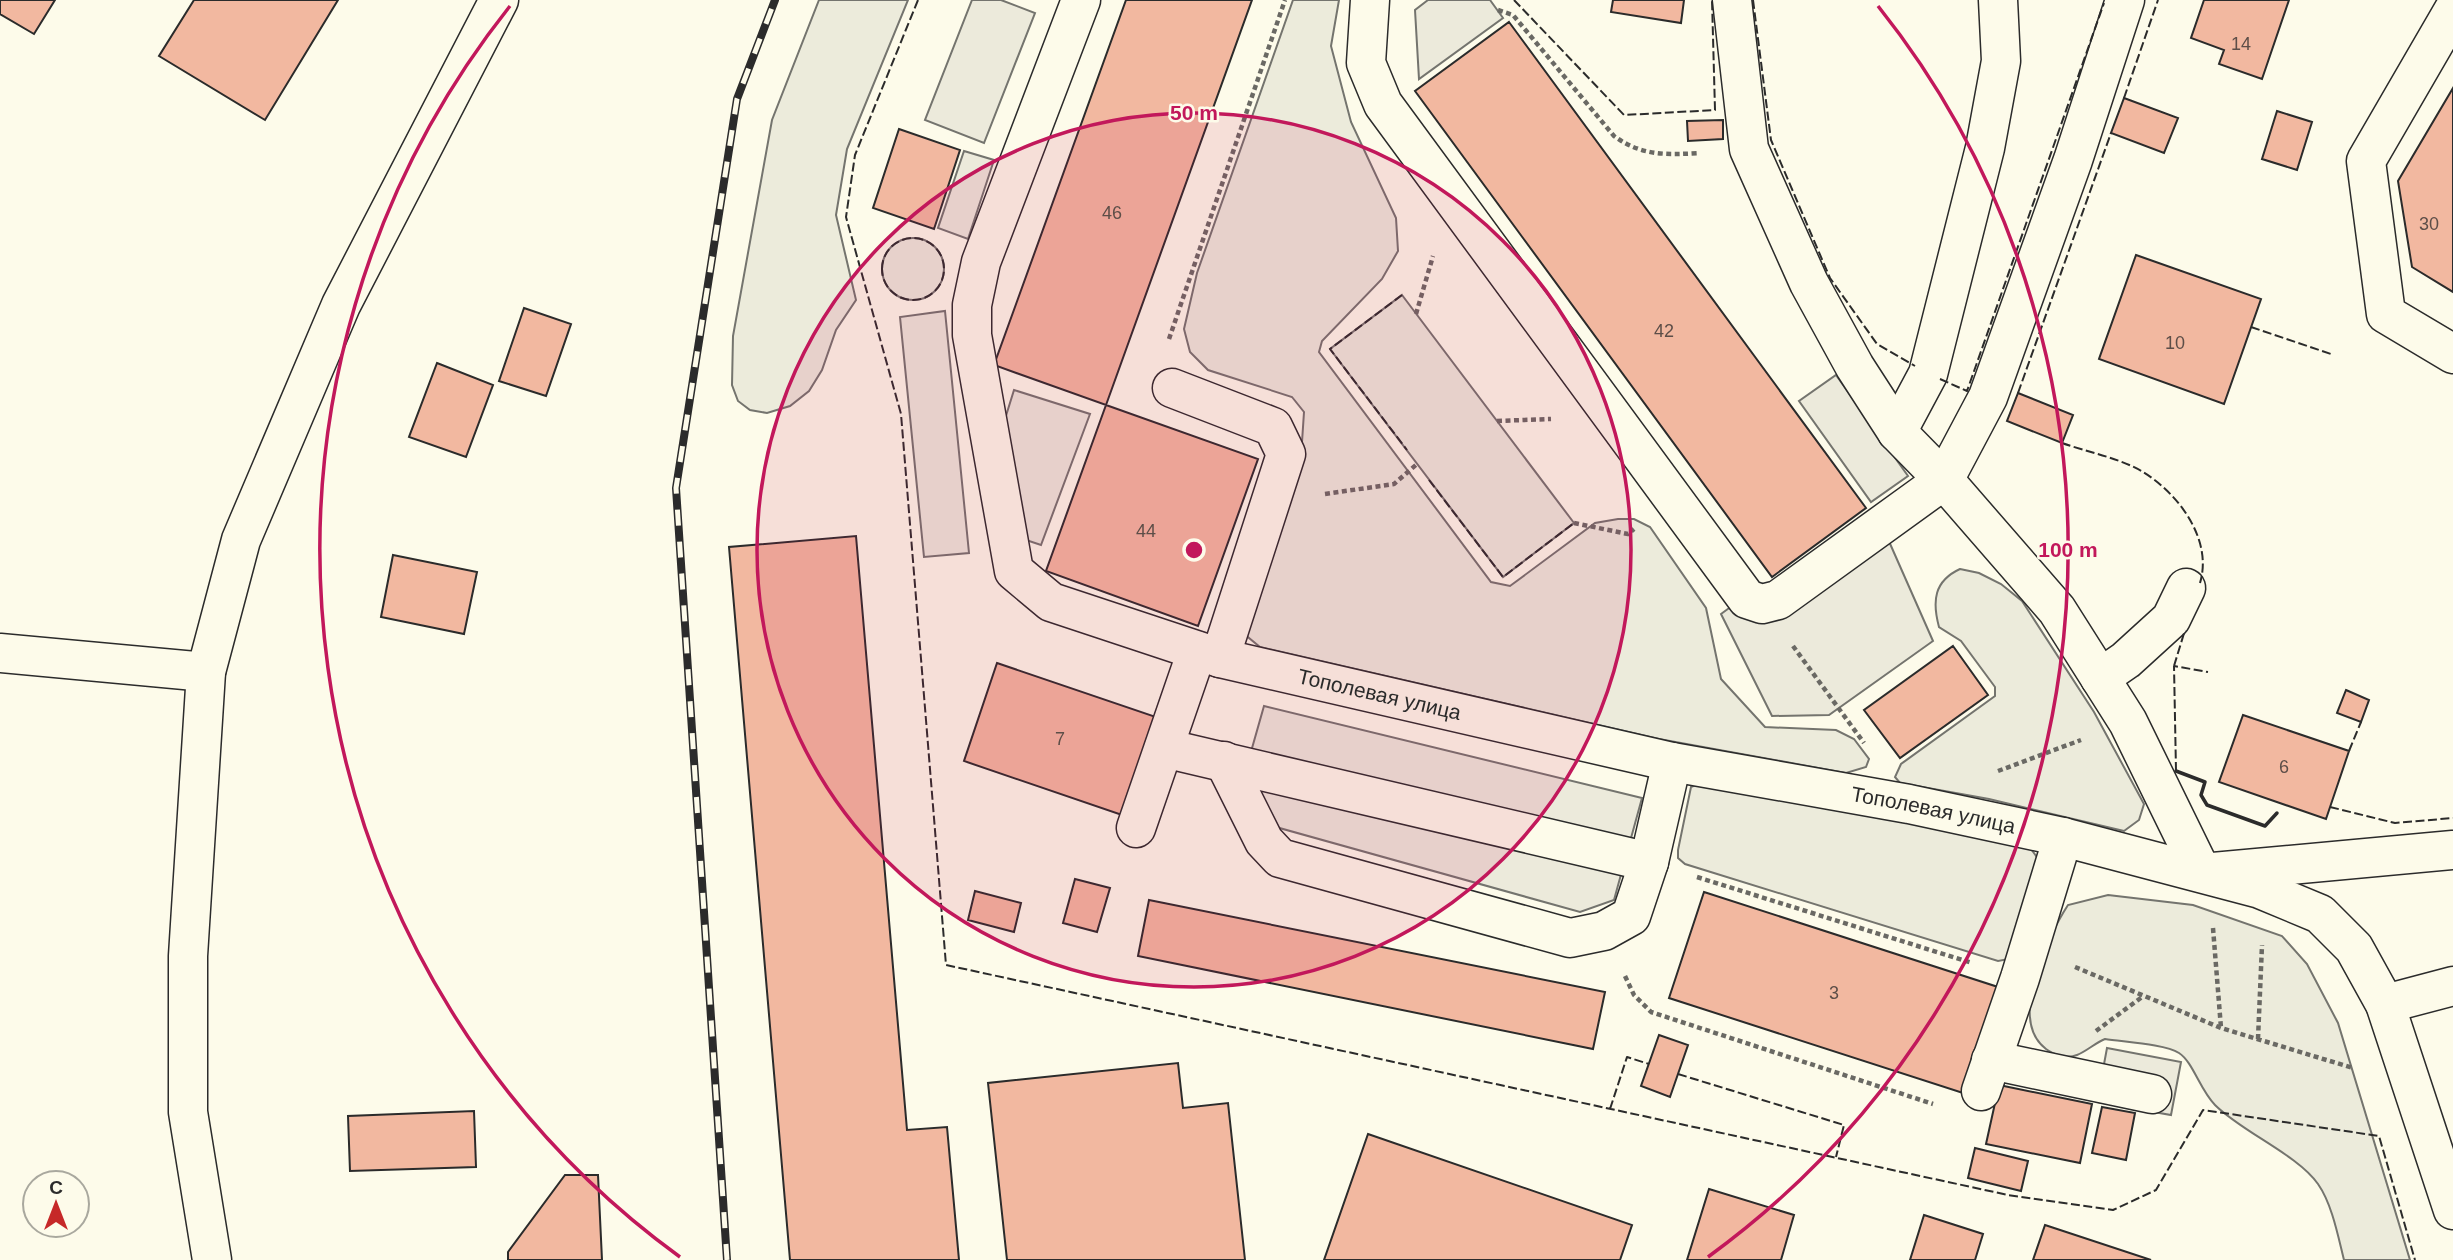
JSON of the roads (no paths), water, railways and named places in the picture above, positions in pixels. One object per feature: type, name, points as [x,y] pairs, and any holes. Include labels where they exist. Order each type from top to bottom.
[{"type":"street","points":[[212,1260],[188,1112],[188,956],[206,672],[241,540],[341,305],[499,0]]},
{"type":"street","name":"Тополевая улица","points":[[1081,0],[981,262],[972,305],[972,335],[1014,571],[1051,602],[1209,655],[1672,762],[1909,804],[2063,837],[2260,889],[2320,914],[2354,948],[2385,1004],[2453,1210]]},
{"type":"street","points":[[1370,0],[1366,63],[1383,104],[1747,599],[1762,604],[1778,600],[1944,480],[1988,397],[2073,160],[2125,0]]},
{"type":"street","points":[[1732,0],[1749,149],[1809,283],[1855,367],[1897,432],[1944,480],[2057,610],[2128,722],[2202,873],[2453,849]]},
{"type":"street","points":[[1897,432],[1928,374],[1985,148],[2001,61],[1998,0]]},
{"type":"street","points":[[2453,10],[2366,161],[2386,314],[2453,354]]},
{"type":"street","points":[[1136,828],[1164,748],[1209,655],[1261,530],[1286,454],[1273,427],[1172,388]]},
{"type":"street","points":[[2099,678],[2126,660],[2171,620],[2186,588]]},
{"type":"street","points":[[0,653],[206,672]]},
{"type":"street","points":[[1164,748],[1649,862]]},
{"type":"street","points":[[1224,761],[1264,841],[1280,858],[1570,938],[1604,931],[1631,916],[1649,862],[1672,762]]},
{"type":"street","points":[[2063,837],[1986,1076],[2152,1094]]},
{"type":"street","points":[[2385,1004],[2453,986]]},
{"type":"railway","points":[[727,1260],[676,488],[737,99],[775,0]]}]
